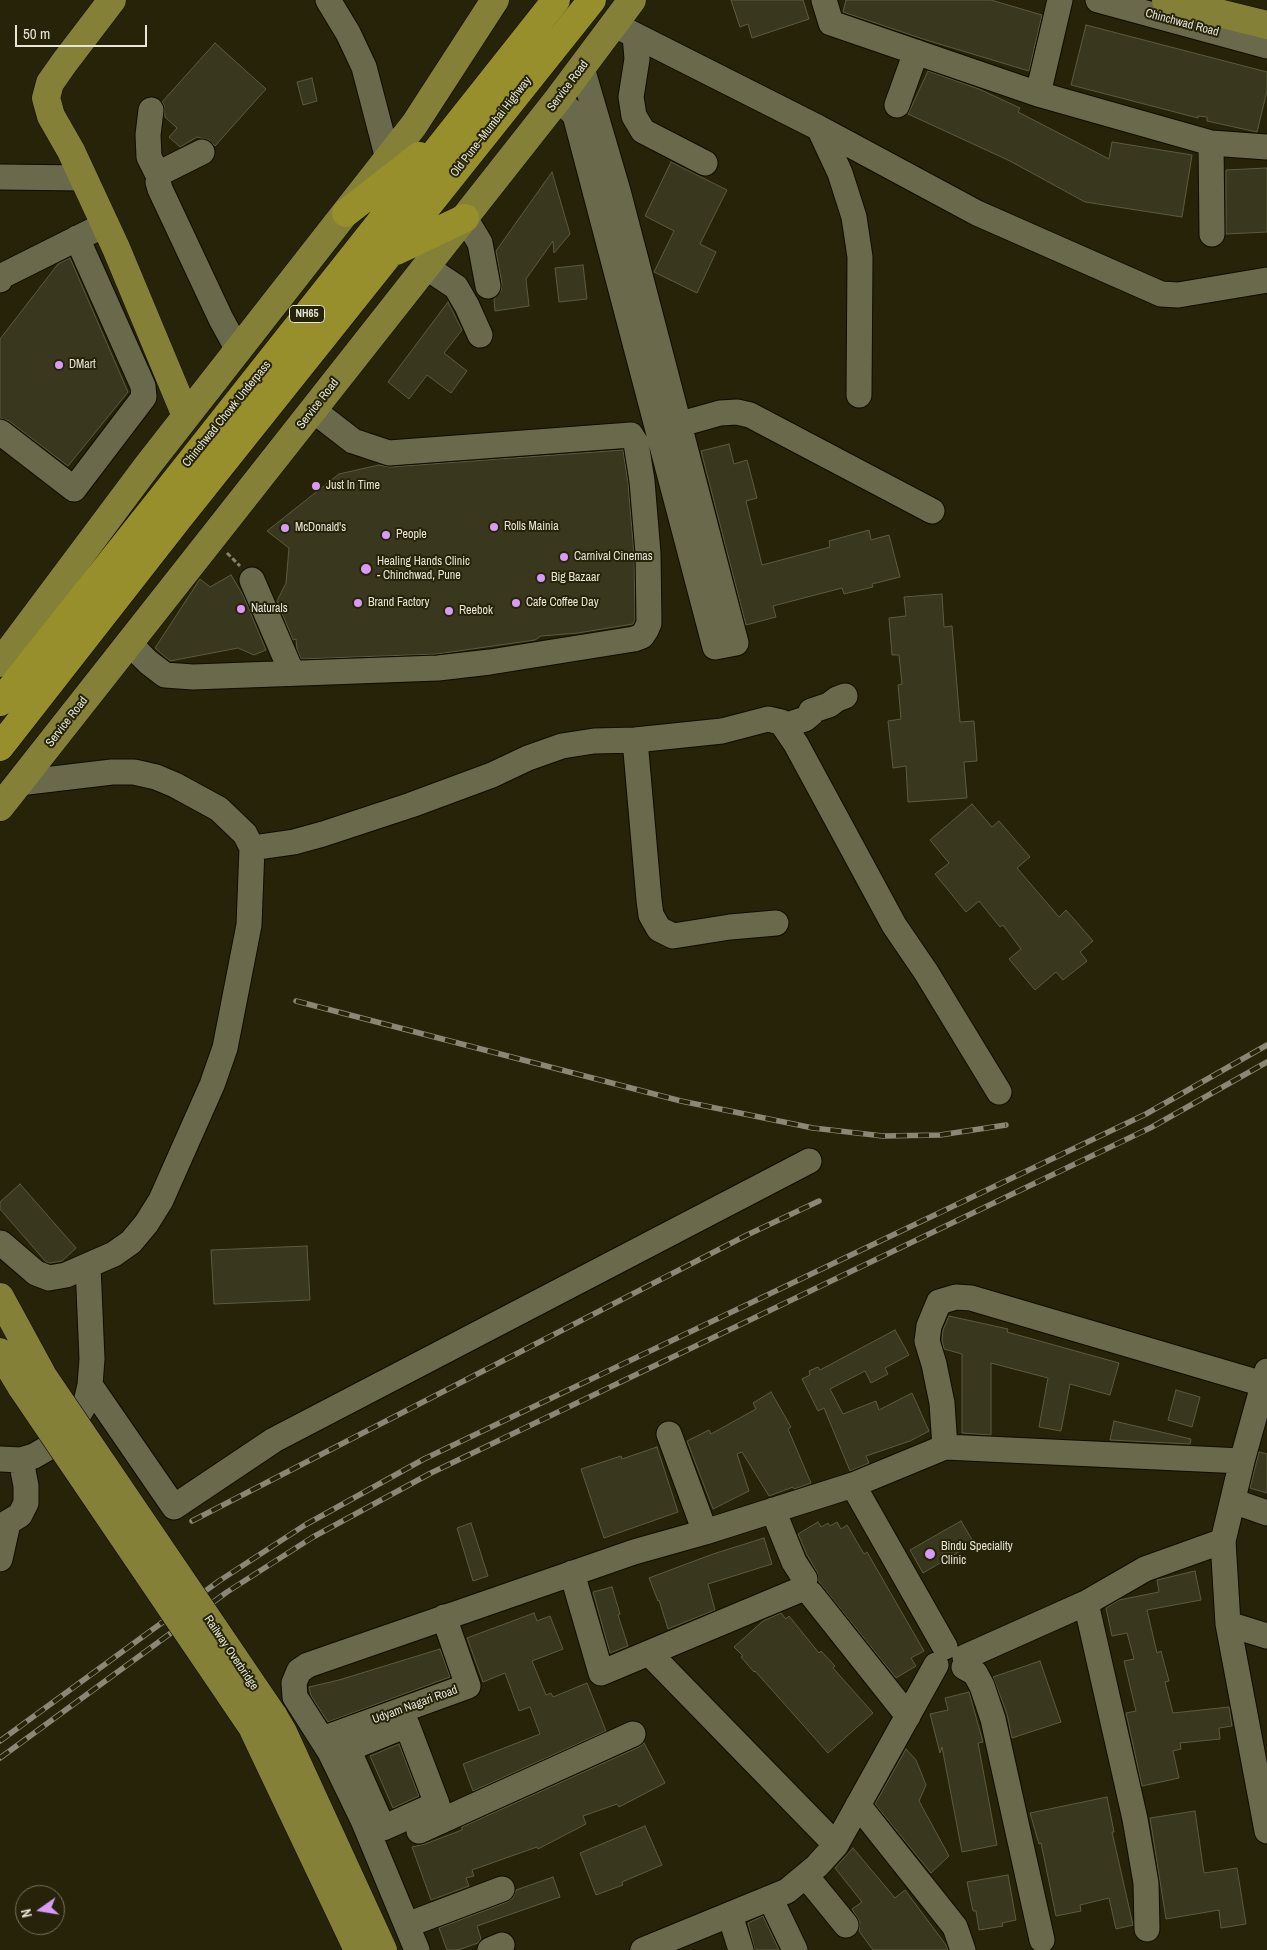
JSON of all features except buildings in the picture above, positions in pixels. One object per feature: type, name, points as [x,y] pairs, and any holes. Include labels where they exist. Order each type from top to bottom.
[{"type":"highway","name":"NH65","points":[[456,128],[556,0]]},
{"type":"highway","name":"Old Pune–Mumbai Highway","points":[[390,254],[592,0]]},
{"type":"highway","points":[[346,213],[456,128]]},
{"type":"highway","name":"Chinchwad Chowk Underpass","points":[[0,702],[456,128]]},
{"type":"highway","points":[[390,254],[465,218]]},
{"type":"highway","name":"NH65","points":[[0,747],[179,518],[390,254]]},
{"type":"main road","points":[[112,0],[50,83],[46,98],[51,116],[71,151],[105,224],[186,416]]},
{"type":"main road","name":"Service Road","points":[[0,807],[582,68],[624,29],[632,0]]},
{"type":"main road","points":[[1166,0],[1267,25]]},
{"type":"main road","points":[[1212,0],[1267,13]]},
{"type":"main road","points":[[0,663],[186,416],[414,125],[492,2]]},
{"type":"main road","points":[[0,1296],[32,1382]]},
{"type":"main road","points":[[0,1352],[32,1382]]},
{"type":"main road","name":"Railway Overbridge","points":[[32,1382],[262,1721],[358,1950]]},
{"type":"main road","name":"Railway Overbridge","points":[[262,1721],[283,1732],[383,1950]]},
{"type":"street","points":[[328,0],[348,32],[364,66],[388,159]]},
{"type":"street","points":[[824,0],[831,23],[1038,94],[1211,143],[1267,147]]},
{"type":"street","points":[[1038,94],[1060,0]]},
{"type":"street","name":"Chinchwad Road","points":[[1098,0],[1267,46]]},
{"type":"street","points":[[624,29],[819,128],[977,213],[1161,294],[1178,295],[1267,280]]},
{"type":"street","points":[[624,29],[638,59],[631,98],[634,116],[643,131],[705,163]]},
{"type":"street","points":[[897,105],[916,52]]},
{"type":"street","points":[[582,68],[607,194],[668,427],[715,647],[736,643],[668,427]]},
{"type":"street","points":[[558,99],[575,115],[607,194]]},
{"type":"street","points":[[151,110],[148,135],[149,157],[159,177],[160,189],[221,319],[238,350]]},
{"type":"street","points":[[819,128],[840,173],[854,217],[860,257],[859,395]]},
{"type":"street","points":[[1211,143],[1212,234]]},
{"type":"street","points":[[159,177],[162,172],[202,152]]},
{"type":"street","points":[[0,177],[84,178]]},
{"type":"street","points":[[465,218],[480,243],[488,286]]},
{"type":"street","points":[[1,275],[105,224]]},
{"type":"street","points":[[0,432],[74,489],[144,397],[143,386],[77,238]]},
{"type":"street","points":[[426,267],[456,287],[480,335]]},
{"type":"street","points":[[129,643],[165,676],[193,678],[438,668],[490,662],[634,639],[642,636],[649,623],[648,553],[642,481],[636,443],[632,435],[389,452],[353,441],[313,410]]},
{"type":"street","points":[[668,427],[720,413],[737,412],[750,415],[932,511]]},
{"type":"street","points":[[252,580],[292,673]]},
{"type":"street","points":[[784,726],[805,719],[811,714],[811,711],[829,705],[845,696]]},
{"type":"street","points":[[252,848],[294,842],[411,805],[492,775],[528,758],[562,746],[594,741],[636,740],[722,731],[768,719],[781,722],[796,744],[894,925],[926,972],[999,1092]]},
{"type":"street","points":[[636,740],[649,900],[651,915],[659,929],[673,936],[776,923]]},
{"type":"street","points":[[1,1243],[36,1272],[49,1278],[66,1275],[114,1254],[132,1242],[146,1224],[161,1200],[212,1085],[225,1048],[248,925],[252,848],[246,834],[219,809],[156,777],[134,772],[112,772],[19,783]]},
{"type":"street","points":[[90,1386],[174,1507],[274,1440],[809,1161]]},
{"type":"street","points":[[0,1559],[4,1525],[20,1515],[26,1503],[26,1486],[10,1459],[34,1456],[46,1450],[69,1431],[86,1402],[90,1386],[92,1359],[88,1266]]},
{"type":"street","points":[[945,1447],[942,1403],[927,1341],[929,1326],[939,1302],[956,1297],[971,1298],[1265,1377],[1223,1541],[1228,1624],[1267,1830]]},
{"type":"street","points":[[669,1434],[705,1532]]},
{"type":"street","points":[[417,1950],[376,1850],[362,1800],[295,1696],[294,1683],[299,1671],[308,1665],[634,1552],[705,1532],[853,1485],[945,1447],[1242,1461]]},
{"type":"street","points":[[853,1485],[952,1659],[975,1673],[982,1686],[993,1719],[1042,1940]]},
{"type":"street","points":[[1233,1502],[1267,1513]]},
{"type":"street","points":[[773,1510],[805,1588],[908,1716]]},
{"type":"street","points":[[643,1950],[787,1891],[806,1876],[836,1845],[908,1716],[952,1659],[1086,1603],[1145,1569],[1223,1541]]},
{"type":"street","points":[[572,1573],[601,1673],[805,1588]]},
{"type":"street","points":[[1086,1603],[1135,1819],[1146,1883],[1147,1929]]},
{"type":"street","name":"Udyam Nagari Road","points":[[322,1739],[468,1686],[444,1618]]},
{"type":"street","points":[[1228,1624],[1267,1636]]},
{"type":"street","points":[[650,1653],[836,1845]]},
{"type":"street","points":[[376,1850],[633,1734]]},
{"type":"street","points":[[858,1805],[955,1927],[963,1950]]},
{"type":"street","points":[[806,1876],[846,1925]]},
{"type":"street","points":[[407,1925],[502,1889]]},
{"type":"street","points":[[770,1898],[795,1950]]},
{"type":"street","points":[[730,1915],[741,1950]]},
{"type":"railway","points":[[296,1001],[681,1101],[813,1128],[883,1136],[940,1135],[1006,1125]]},
{"type":"railway","points":[[0,1741],[219,1581],[305,1525],[424,1459],[1146,1114],[1267,1045]]},
{"type":"railway","points":[[0,1758],[227,1592],[313,1537],[431,1473],[1152,1127],[1267,1062]]},
{"type":"railway","points":[[192,1521],[747,1235],[819,1201]]},
{"type":"place","name":"DMart","points":[[59,365]]},
{"type":"place","name":"Just In Time","points":[[316,486]]},
{"type":"place","name":"Rolls Mainia","points":[[494,527]]},
{"type":"place","name":"McDonald's","points":[[285,528]]},
{"type":"place","name":"People","points":[[386,535]]},
{"type":"place","name":"Carnival Cinemas","points":[[564,557]]},
{"type":"place","name":"Healing Hands Clinic - Chinchwad, Pune","points":[[366,569]]},
{"type":"place","name":"Big Bazaar","points":[[541,578]]},
{"type":"place","name":"Brand Factory","points":[[358,603]]},
{"type":"place","name":"Cafe Coffee Day","points":[[516,603]]},
{"type":"place","name":"Naturals","points":[[241,609]]},
{"type":"place","name":"Reebok","points":[[449,611]]},
{"type":"place","name":"Bindu Speciality Clinic","points":[[930,1554]]}]
